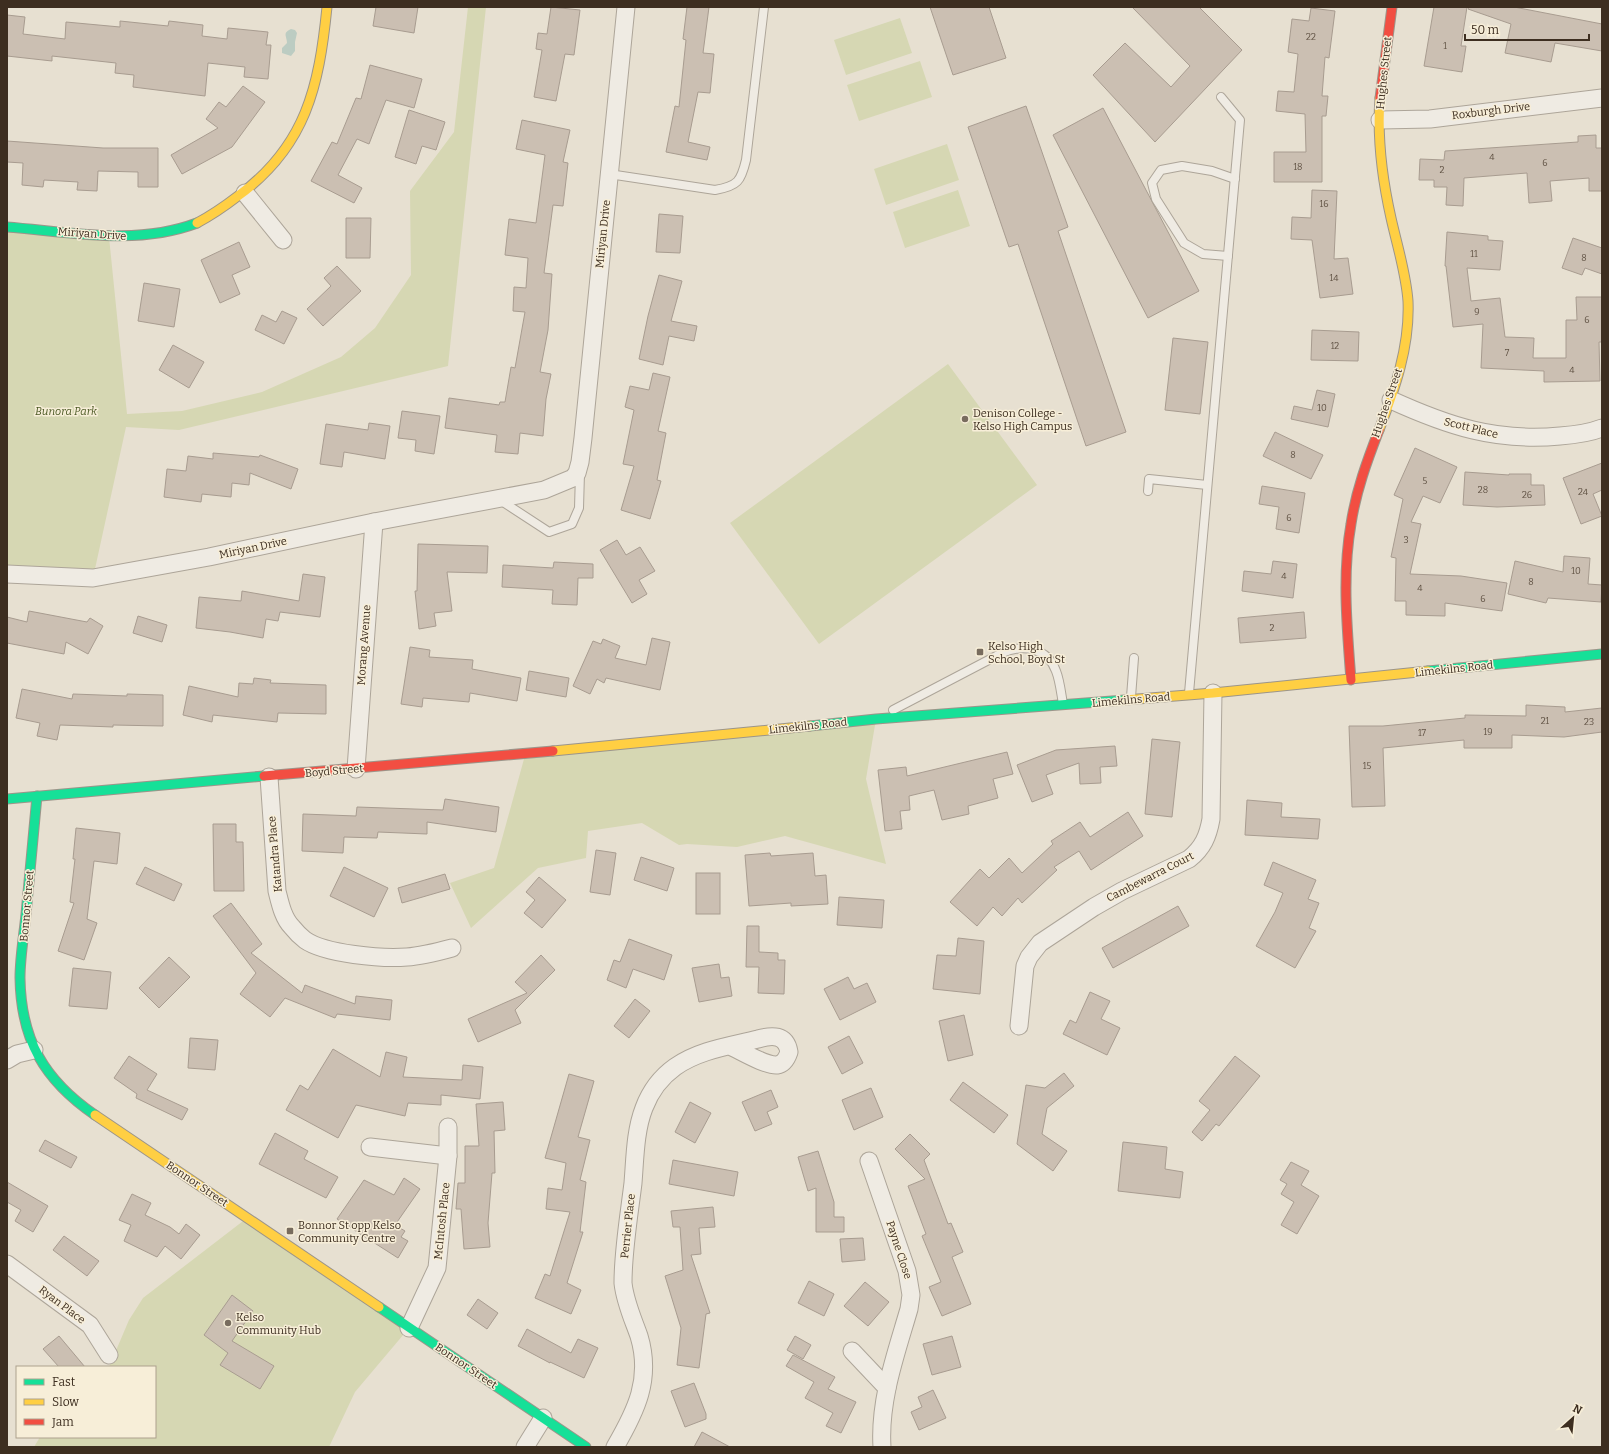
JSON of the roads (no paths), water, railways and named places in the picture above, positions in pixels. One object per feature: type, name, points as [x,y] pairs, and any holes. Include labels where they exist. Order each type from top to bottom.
[{"type":"street","name":"Miriyan Drive","points":[[7,227],[109,237],[135,236],[168,231],[197,222],[245,192],[276,163],[302,123],[319,71],[327,7]]},
{"type":"street","name":"Miriyan Drive","points":[[7,574],[93,578],[210,557],[374,522],[544,490],[572,478],[577,473],[580,462],[626,7]]},
{"type":"street","name":"Hughes Street","points":[[1351,680],[1345,593],[1346,555],[1350,526],[1355,501],[1365,467],[1391,400],[1399,372],[1405,343],[1408,312],[1406,285],[1388,204],[1382,165],[1380,94],[1392,7]]},
{"type":"street","name":"Roxburgh Drive","points":[[1380,120],[1430,119],[1602,98]]},
{"type":"street","points":[[245,192],[283,240]]},
{"type":"street","name":"Scott Place","points":[[1391,400],[1426,416],[1497,436],[1534,439],[1572,435],[1602,428]]},
{"type":"street","name":"Morang Avenue","points":[[356,769],[374,522]]},
{"type":"street","name":"Limekilns Road","points":[[660,741],[876,719],[1213,694],[1602,654]]},
{"type":"street","name":"Cambewarra Court","points":[[1019,1026],[1025,966],[1028,957],[1040,943],[1108,899],[1189,859],[1198,852],[1205,842],[1211,819],[1213,694]]},
{"type":"street","name":"Boyd Street","points":[[7,799],[269,777],[660,741]]},
{"type":"street","name":"Katandra Place","points":[[269,777],[277,891],[281,908],[291,926],[296,931],[306,940],[326,949],[351,954],[406,957],[426,955],[452,948]]},
{"type":"street","name":"Bonnor Street","points":[[37,796],[20,976],[20,992],[26,1028],[34,1050],[44,1067],[59,1086],[89,1110],[586,1447]]},
{"type":"street","name":"Perrier Place","points":[[615,1447],[638,1403],[645,1374],[639,1338],[627,1302],[623,1283],[637,1143],[644,1108],[651,1093],[661,1080],[674,1068],[698,1054],[730,1046]]},
{"type":"street","points":[[7,1060],[17,1054],[34,1050]]},
{"type":"street","name":"McIntosh Place","points":[[410,1328],[437,1268],[448,1156],[448,1127]]},
{"type":"street","points":[[370,1147],[448,1156]]},
{"type":"street","name":"Payne Close","points":[[869,1161],[910,1284],[911,1295],[883,1407],[881,1431],[882,1447]]},
{"type":"street","name":"Ryan Place","points":[[7,1264],[90,1326],[108,1355]]},
{"type":"street","points":[[852,1351],[887,1388]]},
{"type":"street","points":[[525,1447],[543,1418]]},
{"type":"lane","points":[[610,174],[716,190],[729,188],[742,178],[746,160],[764,7]]},
{"type":"lane","points":[[1188,695],[1240,120],[1221,97]]},
{"type":"lane","points":[[1228,256],[1203,254],[1184,244],[1156,199],[1152,183],[1161,170],[1182,166],[1212,171],[1235,179]]},
{"type":"lane","name":"Miriyan Drive","points":[[497,498],[549,532],[572,524],[579,508],[580,462]]},
{"type":"lane","points":[[1148,491],[1149,479],[1207,485]]},
{"type":"lane","points":[[876,719],[1002,653],[1020,647],[1039,652],[1052,663],[1057,675],[1064,706]]},
{"type":"lane","points":[[1131,700],[1134,658]]},
{"type":"place","name":"Denison College - Kelso High Campus","points":[[965,419]]},
{"type":"place","name":"Kelso High School, Boyd St","points":[[980,652]]},
{"type":"place","name":"Bonnor St opp Kelso Community Centre","points":[[290,1231]]},
{"type":"place","name":"Kelso Community Hub","points":[[228,1323]]},
{"type":"park label","name":"Bunora Park","points":[[66,411]]}]
